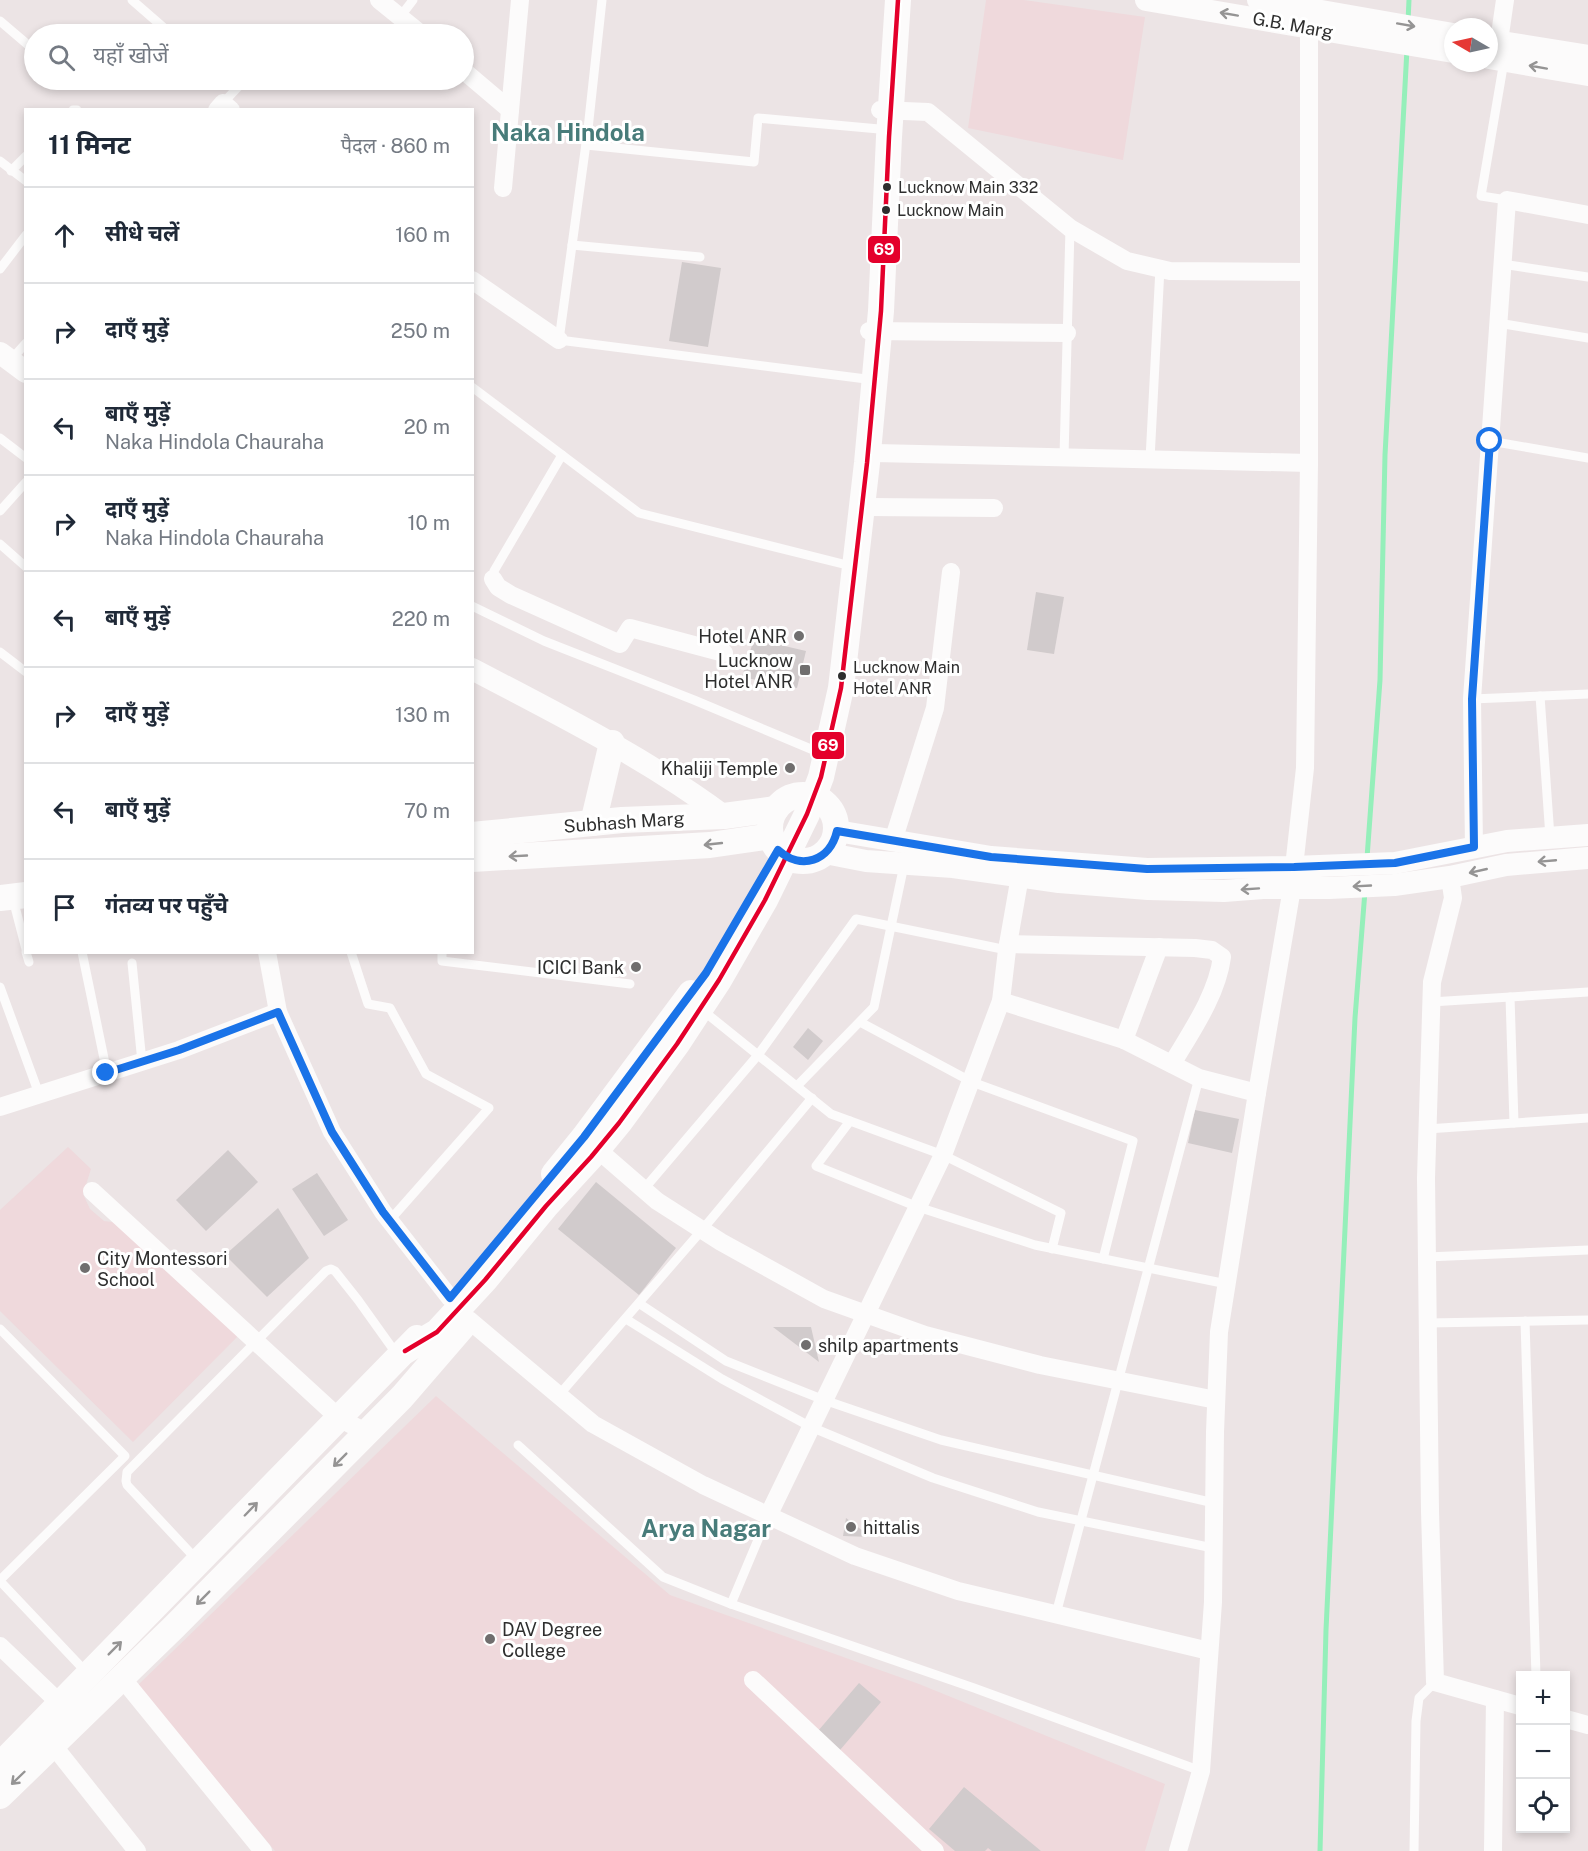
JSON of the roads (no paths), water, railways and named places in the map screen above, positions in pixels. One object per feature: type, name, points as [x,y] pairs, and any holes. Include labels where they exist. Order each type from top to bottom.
[{"type":"main road","points":[[805,795],[823,736],[835,675],[847,565],[879,331],[886,117],[885,0]]},
{"type":"main road","points":[[69,1712],[89,1674],[402,1354],[460,1309],[612,1131],[677,1044],[719,980],[765,900],[807,814],[821,777],[841,688],[867,463],[881,311],[898,0]]},
{"type":"main road","points":[[886,117],[907,0]]},
{"type":"main road","points":[[474,859],[774,843],[792,860],[810,861],[831,830],[837,752],[852,674],[875,453],[874,380]]},
{"type":"main road","points":[[593,823],[612,743]]},
{"type":"main road","points":[[0,1796],[45,1735],[69,1712],[122,1678],[402,1398],[424,1372],[460,1309],[706,973],[774,843],[771,818],[776,809],[783,801],[793,796],[814,796],[823,800],[831,830]]},
{"type":"main road","name":"Subhash Marg","points":[[474,835],[593,823],[724,816],[776,809]]},
{"type":"main road","points":[[402,1354],[438,1332],[607,1158],[723,991],[801,861]]},
{"type":"main road","points":[[424,1372],[438,1332]]},
{"type":"main road","points":[[0,1765],[45,1735]]},
{"type":"street","points":[[380,0],[409,24]]},
{"type":"street","points":[[503,188],[520,0]]},
{"type":"street","name":"G.B. Marg","points":[[1146,0],[1311,12]]},
{"type":"street","points":[[1258,0],[1371,29],[1444,42]]},
{"type":"street","points":[[1498,36],[1505,0]]},
{"type":"street","points":[[1178,1851],[1201,1771],[1213,1602],[1219,1332],[1293,878],[1305,768],[1311,12]]},
{"type":"street","points":[[1498,52],[1588,56]]},
{"type":"street","points":[[1498,53],[1588,75]]},
{"type":"street","points":[[474,79],[510,110]]},
{"type":"street","points":[[886,117],[928,112],[1071,228],[1127,261],[1170,271],[1309,272]]},
{"type":"street","points":[[1474,847],[1472,699],[1507,200],[1588,215]]},
{"type":"street","points":[[474,281],[559,340]]},
{"type":"street","points":[[879,331],[1067,333]]},
{"type":"street","points":[[875,453],[1309,463]]},
{"type":"street","points":[[870,507],[994,508]]},
{"type":"street","points":[[893,841],[934,708],[951,572]]},
{"type":"street","points":[[493,579],[498,587],[511,595],[620,644],[630,628],[724,653]]},
{"type":"street","points":[[474,670],[612,743],[724,816]]},
{"type":"street","points":[[831,830],[991,857],[1293,878],[1329,888],[1395,874],[1474,847],[1507,841],[1588,835]]},
{"type":"street","points":[[831,830],[866,861],[953,867],[1059,882],[1148,889],[1224,891],[1263,888],[1331,865],[1395,874],[1450,878],[1506,865],[1588,858]]},
{"type":"street","points":[[768,1516],[944,1155],[1001,1001],[1007,947],[1020,876]]},
{"type":"street","points":[[1450,878],[1454,898],[1432,982],[1426,1178],[1435,1682],[1516,1705]]},
{"type":"street","points":[[1007,947],[1159,947],[1212,950],[1222,957],[1220,973],[1172,1064]]},
{"type":"street","points":[[1124,1040],[1159,947]]},
{"type":"street","points":[[267,954],[278,1012],[332,1132],[390,1220],[460,1309],[593,1424],[703,1485],[865,1560],[958,1591],[1209,1651]]},
{"type":"street","points":[[1001,1001],[1124,1040],[1198,1077],[1257,1093]]},
{"type":"street","points":[[0,1107],[179,1050],[278,1012]]},
{"type":"street","points":[[584,1137],[657,1201],[721,1242],[824,1299],[926,1335],[1040,1365],[1216,1400]]},
{"type":"street","points":[[92,1191],[339,1418],[367,1433]]},
{"type":"street","points":[[0,1646],[69,1712]]},
{"type":"street","points":[[122,1678],[263,1851]]},
{"type":"street","points":[[753,1680],[935,1851]]},
{"type":"street","points":[[1493,1851],[1495,1699]]},
{"type":"street","points":[[1570,1720],[1588,1725]]},
{"type":"street","points":[[45,1735],[137,1851]]},
{"type":"lane","points":[[132,0],[160,24]]},
{"type":"lane","points":[[400,17],[413,0]]},
{"type":"lane","points":[[602,0],[586,145],[559,340],[874,380]]},
{"type":"lane","points":[[0,21],[24,41]]},
{"type":"lane","points":[[1493,72],[1481,196],[1507,200]]},
{"type":"lane","points":[[224,107],[236,90]]},
{"type":"lane","points":[[586,145],[753,162],[758,118],[886,117]]},
{"type":"lane","points":[[12,171],[24,158]]},
{"type":"lane","points":[[0,161],[24,180]]},
{"type":"lane","points":[[1064,457],[1071,228]]},
{"type":"lane","points":[[0,269],[24,238]]},
{"type":"lane","points":[[572,245],[700,257]]},
{"type":"lane","points":[[1502,264],[1588,277]]},
{"type":"lane","points":[[1150,459],[1160,268]]},
{"type":"lane","points":[[1498,323],[1588,338]]},
{"type":"lane","points":[[12,362],[24,346]]},
{"type":"lane","points":[[474,389],[639,513],[847,565]]},
{"type":"lane","points":[[0,438],[24,456]]},
{"type":"lane","points":[[1490,441],[1588,458]]},
{"type":"lane","points":[[493,579],[494,571],[562,455]]},
{"type":"lane","points":[[0,512],[24,484]]},
{"type":"lane","points":[[0,544],[24,565]]},
{"type":"lane","points":[[474,607],[544,640],[818,752]]},
{"type":"lane","points":[[0,652],[24,670]]},
{"type":"lane","points":[[1472,699],[1588,694]]},
{"type":"lane","points":[[1540,696],[1550,837]]},
{"type":"lane","points":[[797,1086],[874,1007],[904,863]]},
{"type":"lane","points":[[13,889],[24,940]]},
{"type":"lane","points":[[644,1189],[758,1055],[856,919],[1007,947]]},
{"type":"lane","points":[[82,954],[106,1073]]},
{"type":"lane","points":[[352,954],[368,1004],[390,1008],[426,1074],[489,1108],[390,1220]]},
{"type":"lane","points":[[442,954],[442,961],[630,984]]},
{"type":"lane","points":[[132,963],[142,1062]]},
{"type":"lane","points":[[0,987],[39,1094]]},
{"type":"lane","points":[[1431,1002],[1588,992]]},
{"type":"lane","points":[[1510,997],[1514,1123]]},
{"type":"lane","points":[[687,998],[831,1114],[944,1155],[1061,1213],[1052,1249]]},
{"type":"lane","points":[[860,1022],[972,1082],[1133,1141],[1103,1259]]},
{"type":"lane","points":[[1056,1614],[1198,1077]]},
{"type":"lane","points":[[559,1395],[640,1304],[812,1098]]},
{"type":"lane","points":[[1427,1129],[1588,1118]]},
{"type":"lane","points":[[850,1120],[816,1166],[918,1207],[1035,1245],[1227,1284]]},
{"type":"lane","points":[[1427,1257],[1588,1251]]},
{"type":"lane","points":[[199,1562],[127,1485],[127,1472],[326,1270],[335,1271],[402,1354]]},
{"type":"lane","points":[[640,1304],[726,1360],[824,1400],[941,1440],[1214,1503]]},
{"type":"lane","points":[[626,1319],[722,1379],[811,1427],[933,1478],[1038,1512],[1213,1548]]},
{"type":"lane","points":[[1428,1323],[1588,1320]]},
{"type":"lane","points":[[1525,1321],[1536,1671]]},
{"type":"lane","points":[[0,1329],[125,1456],[0,1581],[89,1674]]},
{"type":"lane","points":[[518,1445],[663,1577],[731,1604],[974,1688],[1201,1771]]},
{"type":"lane","points":[[731,1604],[768,1516]]},
{"type":"lane","points":[[1414,1851],[1416,1721],[1419,1698],[1435,1682]]},
{"type":"waterway","points":[[1408,22],[1409,0]]},
{"type":"waterway","points":[[1367,858],[1380,680],[1385,455],[1407,49]]},
{"type":"waterway","points":[[1320,1851],[1326,1630],[1355,1018],[1365,891]]},
{"type":"place","name":"Lucknow Main 332","points":[[887,187]]},
{"type":"place","name":"Lucknow Main","points":[[886,210]]},
{"type":"place","name":"Hotel ANR","points":[[799,636]]},
{"type":"place","name":"Lucknow Hotel ANR","points":[[805,670]]},
{"type":"place","name":"Lucknow Main Hotel ANR","points":[[842,676]]},
{"type":"place","name":"Khaliji Temple","points":[[790,768]]},
{"type":"place","name":"ICICI Bank","points":[[636,967]]},
{"type":"place","name":"City Montessori School","points":[[85,1268]]},
{"type":"place","name":"shilp apartments","points":[[806,1345]]},
{"type":"place","name":"hittalis","points":[[851,1527]]},
{"type":"place","name":"DAV Degree College","points":[[490,1639]]},
{"type":"district","name":"Naka Hindola","points":[[568,132]]},
{"type":"district","name":"Arya Nagar","points":[[706,1528]]}]
